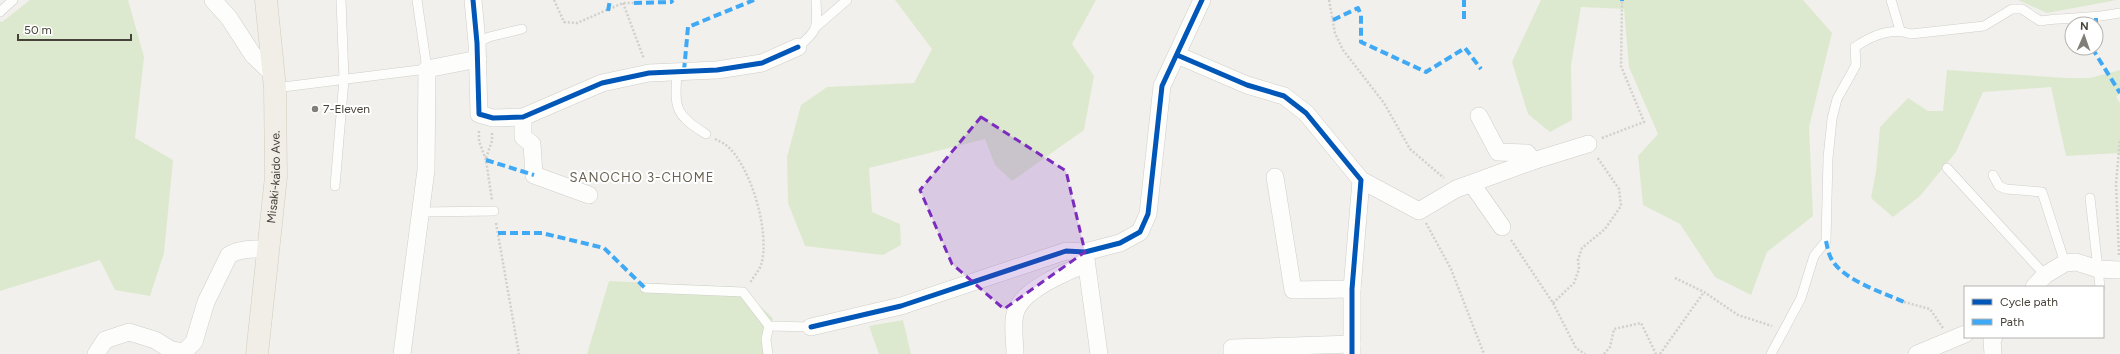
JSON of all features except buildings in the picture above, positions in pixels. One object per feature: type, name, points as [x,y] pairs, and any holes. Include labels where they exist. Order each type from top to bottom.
[{"type":"main road","name":"Misaki-kaido Ave.","points":[[257,354],[276,177],[275,81],[266,0]]},
{"type":"street","points":[[213,0],[230,18],[254,55],[275,81]]},
{"type":"street","points":[[473,0],[478,51],[479,114],[493,118],[523,116],[602,83],[649,73],[717,70],[762,63],[798,46]]},
{"type":"street","points":[[1015,354],[1015,313],[1023,297],[1086,258],[1120,243],[1140,232],[1148,214],[1162,86],[1202,0]]},
{"type":"street","points":[[402,354],[426,170],[427,70],[478,51]]},
{"type":"street","points":[[1177,54],[1247,85],[1284,96],[1306,113],[1361,180],[1419,211],[1464,187],[1533,161],[1588,144]]},
{"type":"street","points":[[523,116],[523,137],[532,144],[534,175],[589,195]]},
{"type":"street","points":[[1479,116],[1498,152],[1527,153],[1533,161]]},
{"type":"street","points":[[1275,177],[1293,290],[1352,288]]},
{"type":"street","points":[[1232,354],[1232,348],[1352,349],[1352,288],[1361,180]]},
{"type":"street","points":[[1464,187],[1502,227]]},
{"type":"street","points":[[96,354],[105,340],[129,332],[155,340],[171,350],[184,352],[194,342],[206,302],[229,255],[235,252],[252,249],[269,250]]},
{"type":"street","points":[[810,327],[901,306],[1066,251],[1086,258]]},
{"type":"street","points":[[1086,258],[1099,354]]},
{"type":"street","points":[[2039,281],[2065,263],[2076,262],[2098,269],[2120,270]]},
{"type":"street","points":[[1920,353],[1964,335]]},
{"type":"street","points":[[1993,338],[1992,340],[1993,354]]},
{"type":"lane","points":[[0,12],[13,0]]},
{"type":"lane","points":[[335,186],[344,79],[341,0]]},
{"type":"lane","points":[[275,81],[344,79],[427,70],[417,0]]},
{"type":"lane","points":[[816,0],[817,26]]},
{"type":"lane","points":[[798,46],[807,39],[817,26],[847,0]]},
{"type":"lane","points":[[1891,0],[1900,30]]},
{"type":"lane","points":[[1771,354],[1801,298],[1814,256],[1826,241],[1828,158],[1832,119],[1837,99],[1856,65],[1855,47],[1868,38],[1900,30],[1911,34],[1984,26],[2012,9],[2022,10],[2040,21],[2064,17],[2096,18],[2120,13]]},
{"type":"lane","points":[[478,51],[489,37],[522,29]]},
{"type":"lane","points":[[677,71],[675,98],[678,111],[690,124],[706,134]]},
{"type":"lane","points":[[1947,168],[2039,281]]},
{"type":"lane","points":[[1993,175],[1999,186],[2006,189],[2042,192],[2065,263]]},
{"type":"lane","points":[[2090,198],[2100,286]]},
{"type":"lane","points":[[420,212],[494,211]]},
{"type":"lane","points":[[645,288],[743,292],[769,326]]},
{"type":"lane","points":[[769,326],[810,327]]},
{"type":"lane","points":[[768,354],[766,339],[769,326]]},
{"type":"path","points":[[554,0],[564,22],[577,23],[623,3],[634,3]]},
{"type":"path","points":[[1329,0],[1336,33],[1343,50],[1384,103],[1410,149],[1464,187]]},
{"type":"path","points":[[1553,303],[1574,283],[1579,269],[1578,260],[1582,248],[1605,229],[1621,206],[1619,189],[1588,144],[1644,122],[1621,66],[1622,1]]},
{"type":"path","points":[[623,3],[649,73]]},
{"type":"path","points":[[479,114],[479,141],[486,160],[519,354]]},
{"type":"path","points":[[706,134],[727,146],[737,158],[756,198],[763,224],[764,246],[761,266],[743,292]]},
{"type":"path","points":[[2120,139],[2116,184],[2120,258]]},
{"type":"path","points":[[1419,211],[1451,269],[1484,354]]},
{"type":"path","points":[[1502,227],[1553,303],[1576,348],[1585,354]]},
{"type":"path","points":[[1675,278],[1704,292],[1738,315],[1784,330]]},
{"type":"path","points":[[1660,354],[1704,292]]},
{"type":"path","points":[[1904,302],[1930,310],[1947,333],[1964,335]]},
{"type":"path","points":[[1604,354],[1610,346],[1614,329],[1641,323],[1656,354]]},
{"type":"highlighted area","points":[[981,117],[1066,171],[1085,252],[1004,309],[952,264],[920,190]]},
{"type":"green space","points":[[30,0],[128,0],[144,57],[135,138],[173,160],[164,253],[150,296],[115,290],[100,260],[0,291],[0,21],[2,22]]},
{"type":"green space","points":[[895,0],[1096,0],[1072,44],[1094,76],[1084,130],[1012,181],[995,165],[985,139],[869,168],[872,212],[900,224],[901,245],[883,255],[805,246],[788,203],[787,157],[801,105],[827,87],[914,83],[932,49]]},
{"type":"green space","points":[[1541,0],[1803,0],[1832,33],[1809,127],[1813,216],[1767,252],[1751,295],[1715,277],[1680,224],[1643,205],[1638,156],[1658,134],[1629,67],[1624,9],[1581,7],[1571,65],[1572,120],[1550,132],[1528,114],[1512,62]]},
{"type":"green space","points":[[2018,0],[2117,0],[2047,13]]},
{"type":"green space","points":[[1947,70],[2067,78],[2090,78],[2120,70],[2120,94],[2116,97],[2120,103],[2120,153],[2066,156],[2051,87],[1983,92],[1956,152],[1920,196],[1893,217],[1871,198],[1876,171],[1880,127],[1908,98],[1928,111],[1943,111]]},
{"type":"green space","points":[[609,281],[739,287],[773,318],[768,354],[587,354]]},
{"type":"green space","points":[[903,320],[911,354],[879,354],[869,326]]},
{"type":"marked path","points":[[608,11],[610,0]]},
{"type":"marked path","points":[[634,3],[671,2],[673,0]]},
{"type":"marked path","points":[[684,71],[688,27],[754,0]]},
{"type":"marked path","points":[[1464,0],[1464,19]]},
{"type":"marked path","points":[[1333,20],[1358,8],[1361,15],[1361,42],[1426,72],[1465,48],[1481,69]]},
{"type":"marked path","points":[[2097,56],[2120,93]]},
{"type":"marked path","points":[[486,160],[534,175]]},
{"type":"marked path","points":[[498,233],[542,233],[604,248],[645,288]]},
{"type":"marked path","points":[[1826,241],[1830,256],[1842,271],[1862,284],[1904,302]]},
{"type":"cycle path","points":[[473,0],[477,43],[479,114],[493,118],[523,117],[602,83],[649,73],[717,70],[762,63],[798,47]]},
{"type":"cycle path","points":[[811,327],[901,306],[1066,251],[1085,252],[1120,243],[1140,232],[1148,214],[1162,86],[1202,0]]},
{"type":"cycle path","points":[[1177,55],[1247,85],[1284,96],[1306,113],[1361,180],[1352,289],[1352,354]]},
{"type":"place","name":"7-Eleven","points":[[315,109]]},
{"type":"district","name":"SANOCHO 3-CHOME","points":[[642,177]]}]
